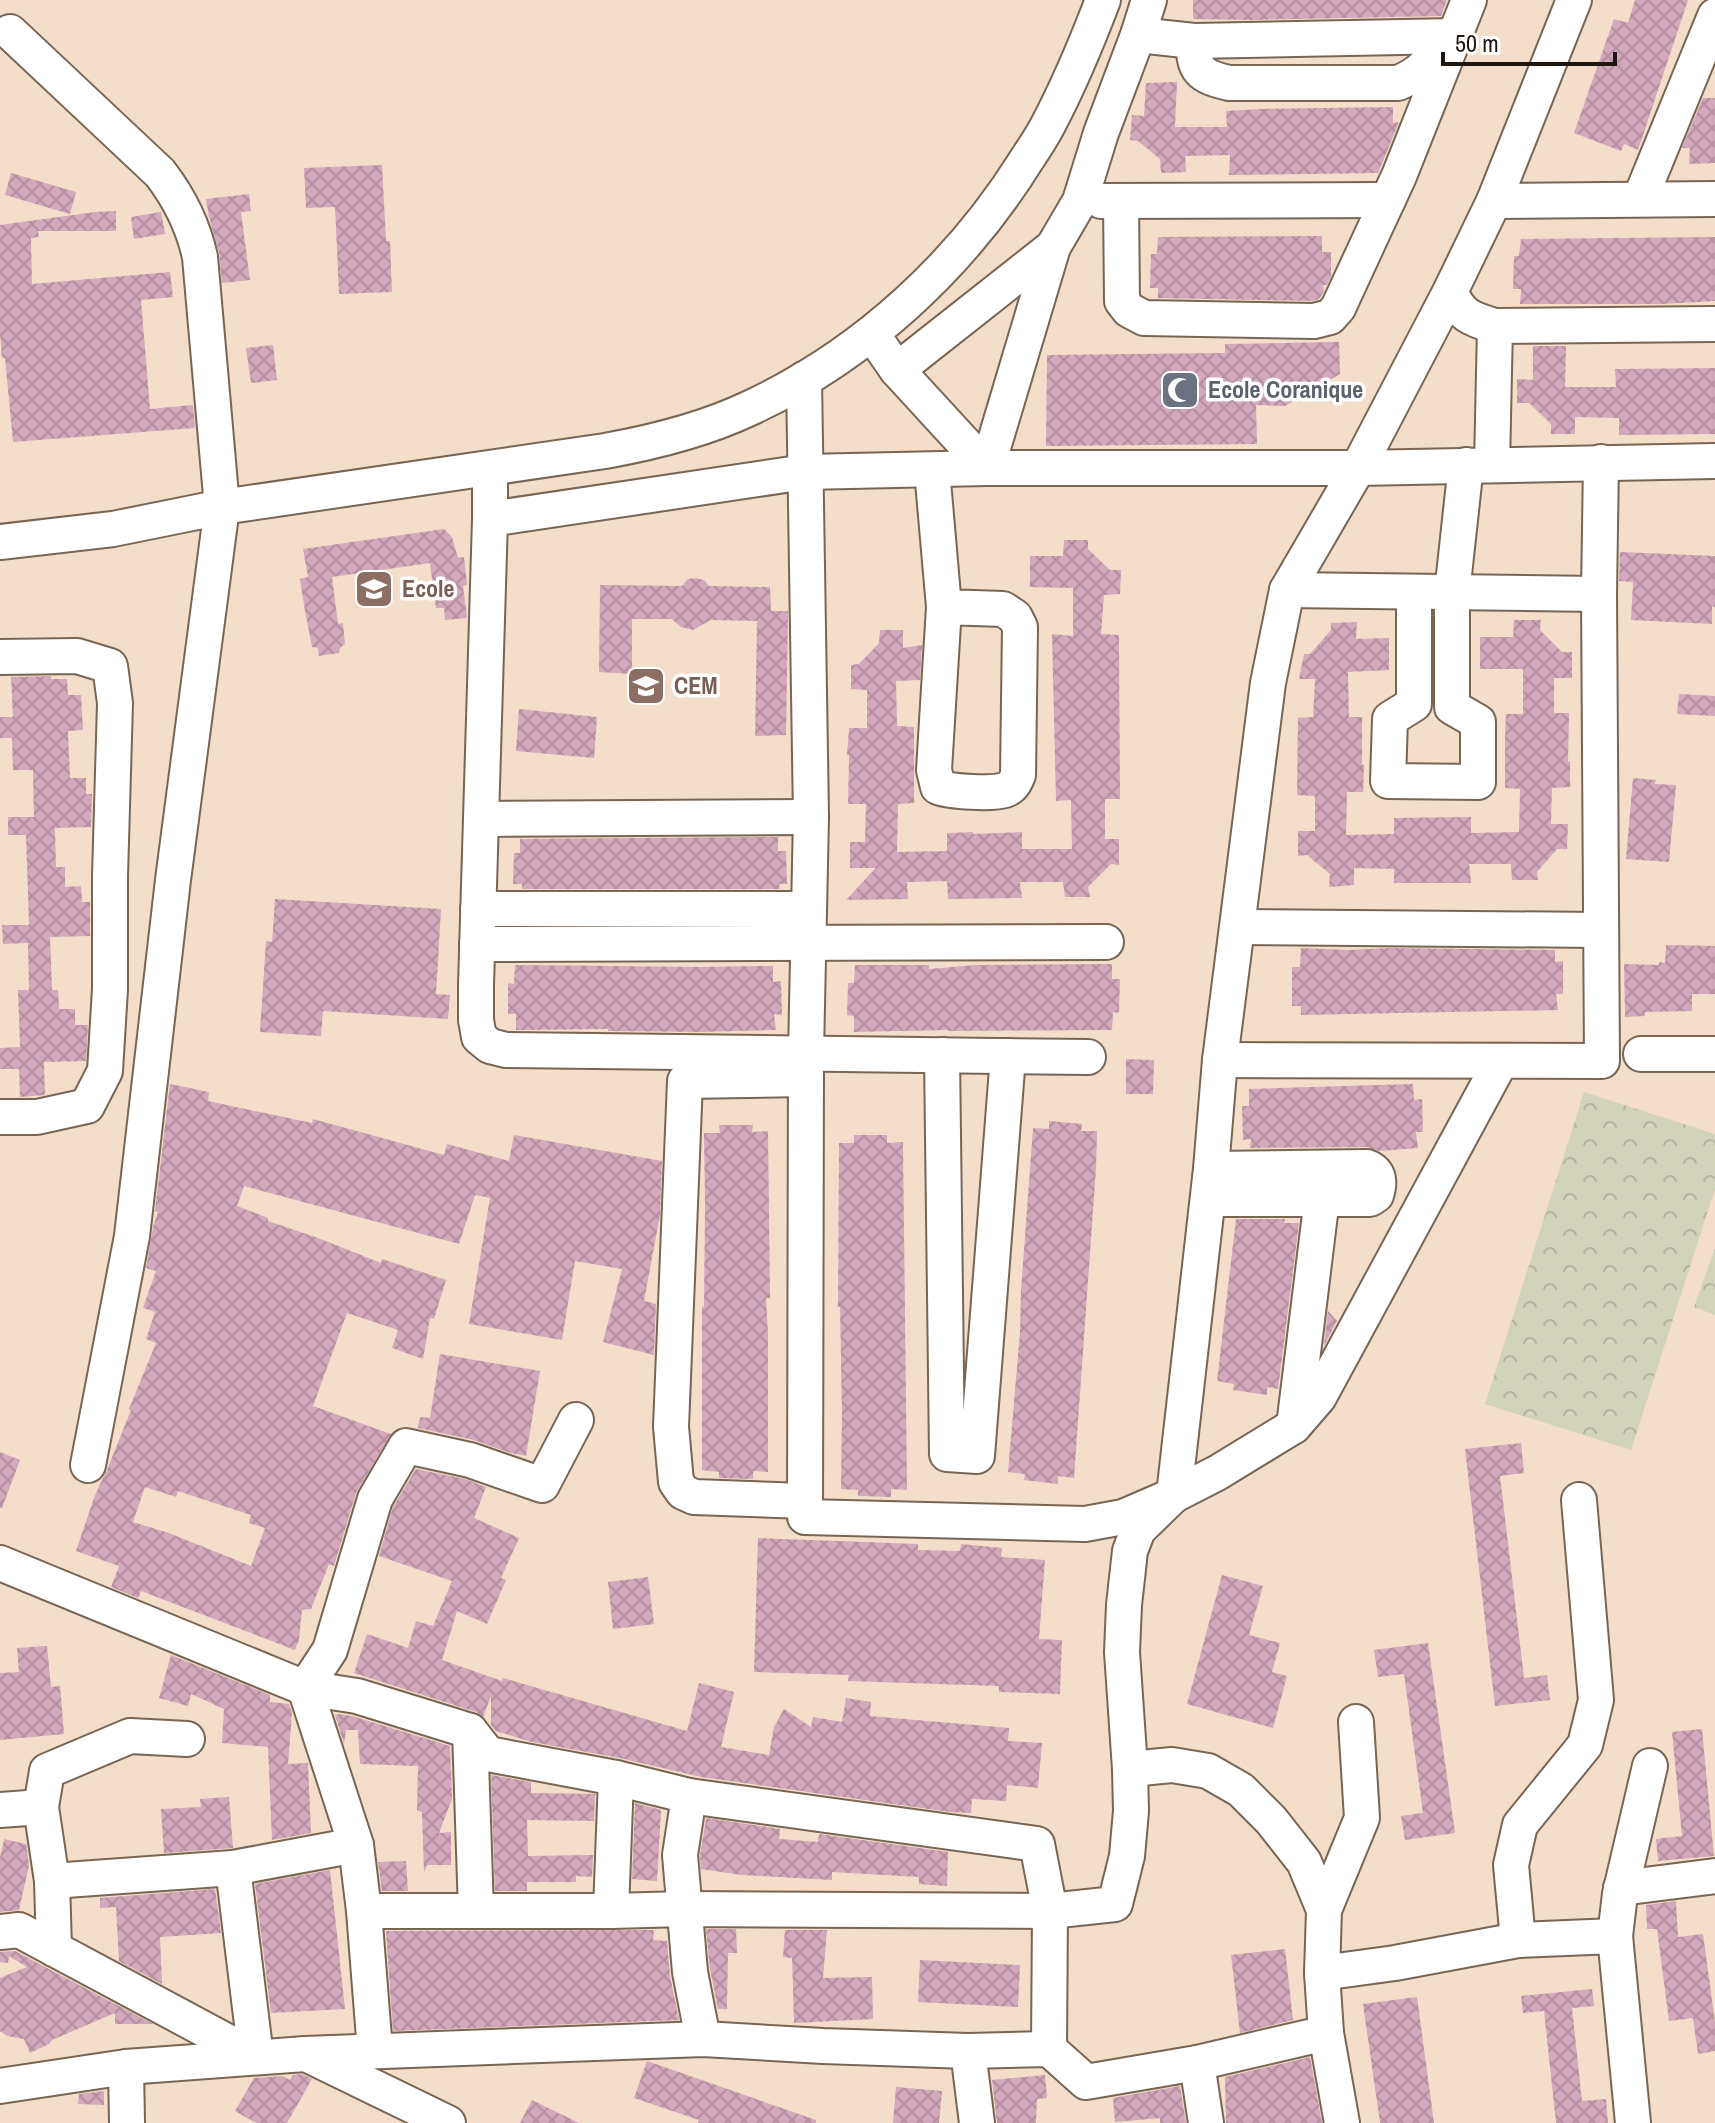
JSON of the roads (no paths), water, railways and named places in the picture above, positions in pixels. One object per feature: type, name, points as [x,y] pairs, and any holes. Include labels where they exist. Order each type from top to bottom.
[{"type":"street","points":[[0,542],[113,529],[222,507],[605,451],[664,439],[751,408],[804,379],[872,334],[957,254],[1009,187],[1048,125],[1079,61],[1103,0]]},
{"type":"street","points":[[987,468],[1053,247],[1080,201],[1149,0]]},
{"type":"street","points":[[1194,41],[1194,60],[1200,71],[1213,79],[1229,83],[1398,83],[1424,69],[1448,37],[1469,0]]},
{"type":"street","points":[[364,1911],[1050,1911],[1115,1904],[1127,1856],[1131,1811],[1122,1652],[1130,1551],[1138,1530],[1174,1495],[1220,1060],[1268,683],[1287,590],[1358,468],[1450,292],[1494,201],[1574,0]]},
{"type":"street","points":[[1640,199],[1704,68],[1715,16]]},
{"type":"street","points":[[10,32],[160,173],[190,221],[200,257],[222,507],[173,880],[132,1236],[88,1465]]},
{"type":"street","points":[[1138,35],[1194,41],[1448,37]]},
{"type":"street","points":[[1121,201],[1122,301],[1129,310],[1144,318],[1314,321],[1330,317],[1338,308],[1388,200],[1448,37]]},
{"type":"street","points":[[1494,201],[1715,199]]},
{"type":"street","points":[[1080,201],[1388,200]]},
{"type":"street","points":[[897,370],[1053,247]]},
{"type":"street","points":[[1450,292],[1458,309],[1477,321],[1495,326],[1715,324]]},
{"type":"street","points":[[1414,592],[1414,704],[1390,719],[1388,781],[1478,782],[1478,722],[1452,707],[1452,593],[1479,465],[1495,326]]},
{"type":"street","points":[[872,334],[897,370],[987,468]]},
{"type":"street","points":[[804,379],[811,817],[806,1066],[805,1517],[1085,1524],[1123,1517],[1174,1495],[1294,1426],[1319,1397],[1501,1061]]},
{"type":"street","points":[[490,519],[805,472],[987,468],[1358,468],[1715,461]]},
{"type":"street","points":[[1220,1060],[1602,1061],[1601,462]]},
{"type":"street","points":[[490,469],[477,944],[476,1020],[479,1037],[490,1046],[506,1050],[806,1066]]},
{"type":"street","points":[[932,470],[944,607],[934,770],[938,787],[950,791],[1004,791],[1014,785],[1018,775],[1020,627],[1015,617],[1003,609],[944,607]]},
{"type":"street","points":[[1287,590],[1599,594]]},
{"type":"street","points":[[0,657],[77,656],[110,666],[115,703],[110,989],[105,1071],[87,1106],[37,1117],[0,1117]]},
{"type":"street","points":[[481,819],[811,817]]},
{"type":"street","points":[[478,909],[809,909]]},
{"type":"street","points":[[1238,927],[1601,930]]},
{"type":"street","points":[[477,944],[1106,942]]},
{"type":"street","points":[[1641,1054],[1715,1054]]},
{"type":"street","points":[[942,1055],[947,1454],[977,1456],[1008,1056]]},
{"type":"street","points":[[805,1501],[694,1497],[683,1492],[676,1482],[671,1427],[685,1081],[806,1066],[942,1055],[1088,1057]]},
{"type":"street","points":[[1367,1167],[1378,1174],[1376,1195],[1370,1199],[1322,1198],[1209,1184],[1367,1167]]},
{"type":"street","points":[[1294,1426],[1322,1198]]},
{"type":"street","points":[[305,1688],[330,1650],[375,1499],[406,1446],[470,1460],[542,1485],[576,1420]]},
{"type":"street","points":[[1518,1940],[1511,1865],[1520,1825],[1585,1745],[1596,1700],[1579,1500]]},
{"type":"street","points":[[0,1563],[305,1688],[357,1696],[470,1731],[488,1754],[616,1778],[689,1796],[1037,1844],[1050,1911],[1049,2049]]},
{"type":"street","points":[[305,1688],[356,1845],[375,2051]]},
{"type":"street","points":[[1342,2123],[1326,2033],[1322,1973],[1324,1910],[1362,1818],[1356,1722]]},
{"type":"street","points":[[470,1731],[476,1911]]},
{"type":"street","points":[[54,1949],[52,1881],[41,1807],[47,1771],[130,1736],[187,1739]]},
{"type":"street","points":[[1130,1769],[1172,1765],[1208,1771],[1241,1790],[1271,1820],[1304,1862],[1324,1910]]},
{"type":"street","points":[[1633,2123],[1615,1936],[1621,1888],[1650,1766]]},
{"type":"street","points":[[611,1911],[616,1778]]},
{"type":"street","points":[[689,1796],[680,1855],[690,1972],[703,2039]]},
{"type":"street","points":[[0,1810],[41,1807]]},
{"type":"street","points":[[52,1881],[233,1868],[356,1845]]},
{"type":"street","points":[[233,1868],[256,2057]]},
{"type":"street","points":[[1621,1888],[1715,1876]]},
{"type":"street","points":[[0,1932],[19,1930],[256,2057]]},
{"type":"street","points":[[1322,1973],[1518,1940],[1615,1936]]},
{"type":"street","points":[[0,2086],[126,2067],[256,2057],[703,2039],[968,2051],[1049,2049],[1086,2082],[1197,2063],[1326,2033]]},
{"type":"street","points":[[968,2051],[977,2123]]},
{"type":"street","points":[[305,2054],[448,2123]]},
{"type":"street","points":[[1197,2063],[1206,2123]]},
{"type":"street","points":[[126,2067],[127,2123]]},
{"type":"place","name":"Ecole Coranique","points":[[1180,390]]},
{"type":"place","name":"Ecole","points":[[374,589]]},
{"type":"place","name":"CEM","points":[[646,686]]}]
